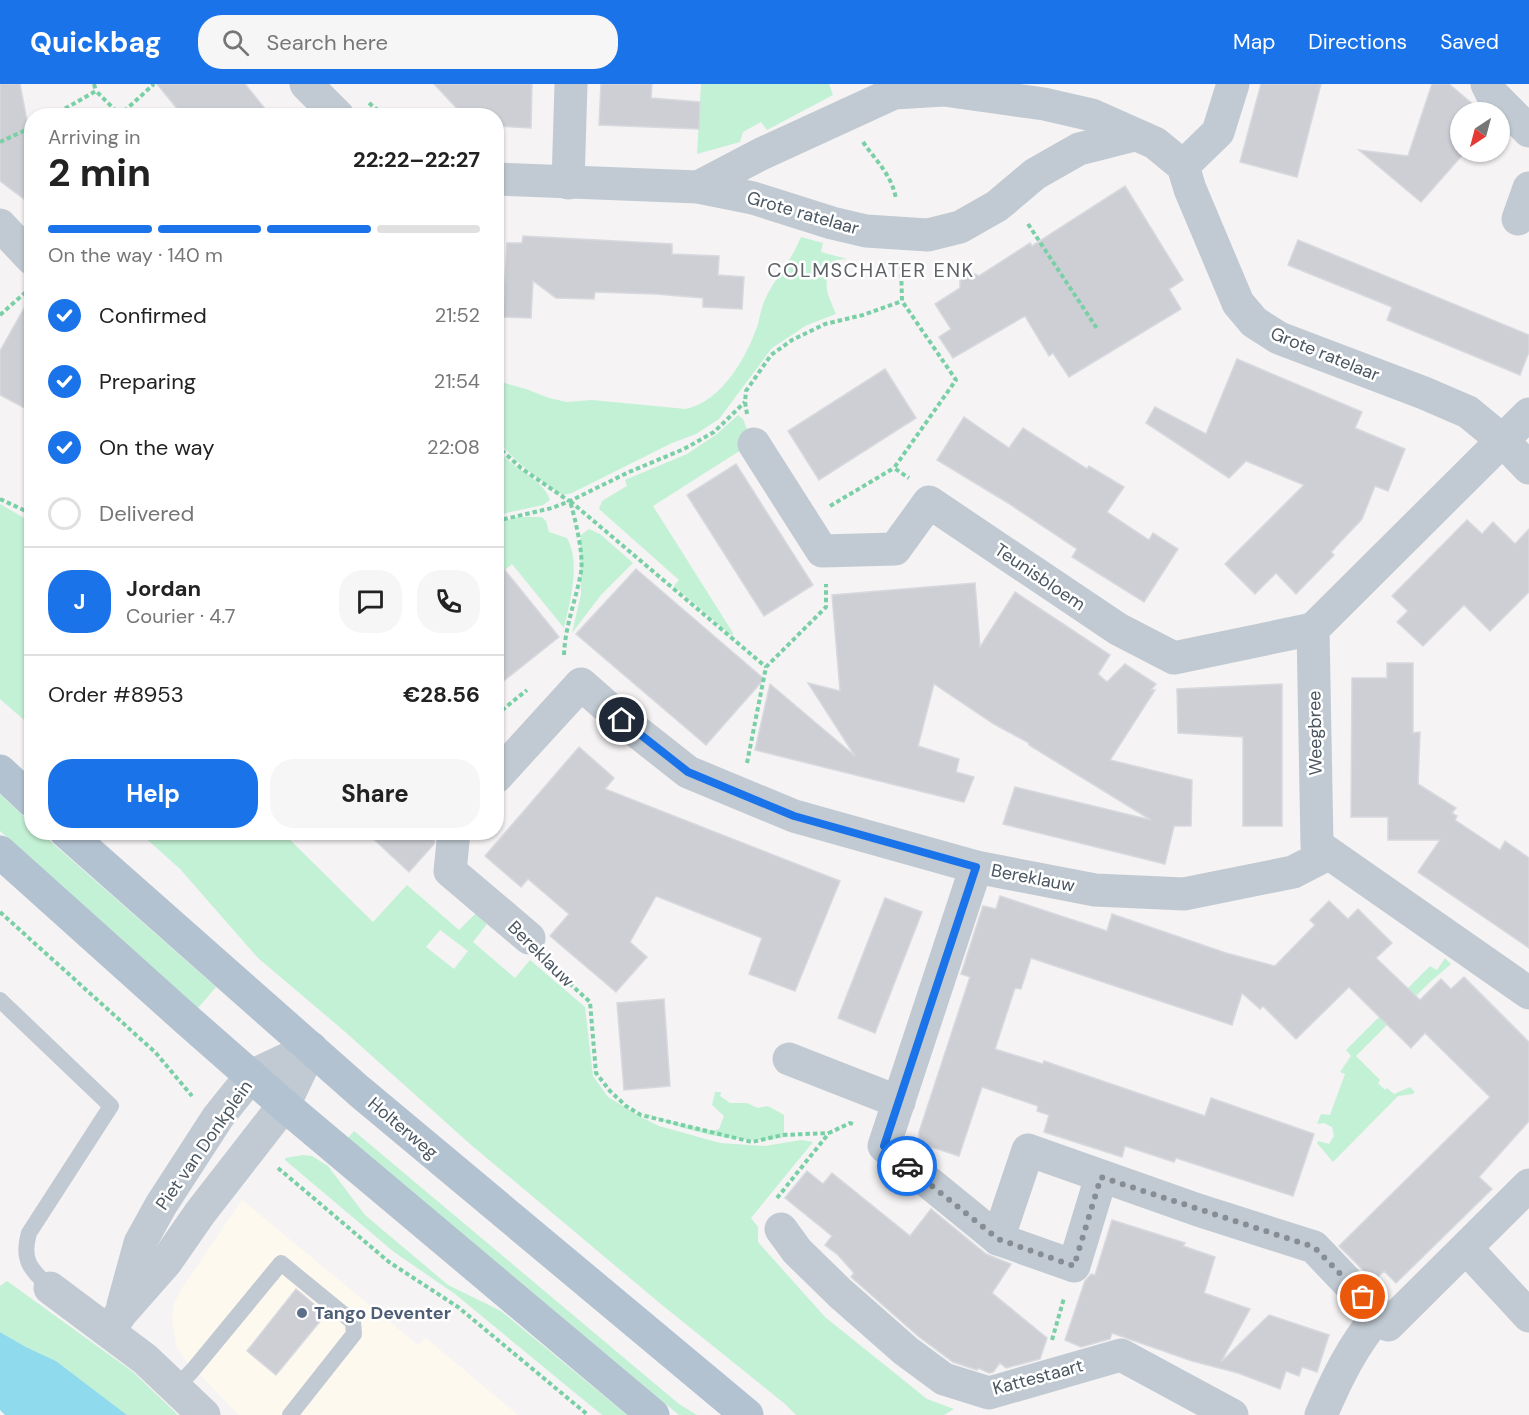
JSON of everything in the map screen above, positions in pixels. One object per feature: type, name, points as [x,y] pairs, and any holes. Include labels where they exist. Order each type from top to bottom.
[{"type":"main road","points":[[0,771],[24,794]]},
{"type":"main road","name":"Holterweg","points":[[75,840],[204,957],[359,1091],[747,1415]]},
{"type":"main road","points":[[0,852],[284,1105],[653,1415]]},
{"type":"street","points":[[306,84],[330,108]]},
{"type":"street","points":[[568,183],[570,84]]},
{"type":"street","points":[[1184,166],[1218,132],[1233,84]]},
{"type":"street","points":[[1487,84],[1492,94],[1529,131]]},
{"type":"street","name":"Grote ratelaar","points":[[698,187],[845,114],[894,93],[944,90],[1047,94],[1155,143],[1184,166],[1190,189],[1238,303],[1254,322],[1279,338],[1468,412],[1502,440],[1529,468]]},
{"type":"street","name":"Grote ratelaar","points":[[504,179],[698,187],[753,198],[832,223],[866,231],[927,235],[960,227],[997,206],[1035,174],[1079,149],[1134,135]]},
{"type":"street","points":[[1518,219],[1529,188]]},
{"type":"street","points":[[0,225],[24,250]]},
{"type":"street","points":[[1313,629],[1529,414]]},
{"type":"street","points":[[754,444],[822,551],[895,549],[929,502]]},
{"type":"street","name":"Teunisbloem","points":[[929,502],[1118,629],[1174,658],[1313,629]]},
{"type":"street","name":"Weegbree","points":[[1313,629],[1317,845],[1328,854]]},
{"type":"street","name":"Bereklauw","points":[[504,768],[581,684],[688,772],[794,816],[976,867],[1095,890],[1184,894],[1293,872],[1328,854]]},
{"type":"street","name":"Bereklauw","points":[[453,840],[450,872],[529,938]]},
{"type":"street","points":[[1328,854],[1529,993]]},
{"type":"street","points":[[976,867],[884,1146],[998,1239],[1074,1266],[1101,1177]]},
{"type":"street","name":"Piet van Donkplein","points":[[115,1322],[140,1243],[160,1205],[218,1117],[251,1076],[311,1048]]},
{"type":"street","name":"Piet van Donkplein","points":[[115,1322],[166,1262],[200,1213],[284,1105],[311,1048]]},
{"type":"street","points":[[789,1059],[898,1102]]},
{"type":"street","points":[[998,1239],[1028,1150],[1101,1177],[1314,1247],[1388,1325],[1529,1185]]},
{"type":"street","name":"Kattestaart","points":[[781,1229],[797,1251],[840,1293],[906,1351],[944,1379],[989,1393],[1121,1355],[1232,1415]]},
{"type":"street","points":[[1466,1248],[1529,1316]]},
{"type":"street","points":[[50,1288],[115,1322],[145,1359],[204,1415]]},
{"type":"street","points":[[1321,1415],[1345,1363],[1360,1337],[1379,1314]]},
{"type":"lane","points":[[0,1000],[111,1106],[29,1233],[26,1257],[31,1270],[50,1288]]},
{"type":"lane","points":[[176,1388],[280,1263],[353,1322],[354,1334],[290,1415]]},
{"type":"path","points":[[94,84],[96,91],[113,108]]},
{"type":"path","points":[[128,108],[154,84]]},
{"type":"path","points":[[66,108],[96,91]]},
{"type":"path","points":[[805,522],[894,468],[956,380],[902,302],[901,234],[894,189],[886,171],[845,114]]},
{"type":"path","points":[[0,143],[24,131]]},
{"type":"path","points":[[1010,195],[1098,330]]},
{"type":"path","points":[[0,315],[24,294]]},
{"type":"path","points":[[754,444],[745,402],[746,391],[771,355],[792,340],[825,324],[864,315],[902,302]]},
{"type":"path","points":[[504,518],[552,508],[570,501],[714,432],[745,402]]},
{"type":"path","points":[[504,452],[521,468],[570,501],[766,667]]},
{"type":"path","points":[[894,468],[914,482],[929,502]]},
{"type":"path","points":[[0,499],[24,510]]},
{"type":"path","points":[[564,659],[567,627],[582,569],[570,501]]},
{"type":"path","points":[[741,794],[766,667],[826,607],[822,551]]},
{"type":"path","points":[[0,912],[156,1052],[189,1094],[218,1117]]},
{"type":"path","name":"Bereklauw","points":[[529,938],[540,957],[590,1002],[596,1073],[626,1106],[641,1115],[752,1142],[783,1135],[829,1133],[850,1123],[887,1137]]},
{"type":"path","points":[[781,1229],[777,1196],[829,1133]]},
{"type":"path","points":[[252,1146],[389,1262],[458,1307],[588,1415]]},
{"type":"path","points":[[1042,1377],[1074,1266]]},
{"type":"shaded area","points":[[242,1200],[418,1345],[426,1338],[518,1415],[239,1415],[187,1362],[176,1346],[172,1320],[174,1304],[180,1291]]},
{"type":"green space","points":[[701,84],[829,84],[833,95],[767,130],[761,122],[743,132],[740,142],[697,154]]},
{"type":"green space","points":[[801,237],[823,243],[821,252],[847,259],[836,260],[827,281],[827,292],[836,314],[807,325],[772,348],[719,419],[696,434],[672,443],[572,493],[563,495],[526,469],[504,447],[504,383],[567,402],[592,400],[686,409],[711,397],[722,387],[740,363],[753,337],[766,297]]},
{"type":"green space","points":[[738,415],[743,419],[752,443],[653,506],[733,633],[732,636],[674,586],[679,580],[599,509],[602,501],[627,486],[625,480],[687,454],[717,434]]},
{"type":"green space","points":[[504,456],[543,488],[550,500],[543,505],[504,513]]},
{"type":"green space","points":[[0,504],[24,518],[24,720],[0,699]]},
{"type":"green space","points":[[518,517],[542,517],[546,521],[549,532],[567,538],[571,548],[574,571],[564,628],[512,564],[504,571],[504,521]]},
{"type":"green space","points":[[589,529],[600,534],[633,563],[601,595],[572,633],[581,594],[580,540],[581,535]]},
{"type":"green space","points":[[0,794],[24,816],[24,840],[49,840],[216,987],[198,1008],[0,831]]},
{"type":"green space","points":[[148,840],[290,840],[373,922],[407,885],[459,930],[476,913],[487,924],[473,942],[515,978],[530,960],[585,1007],[593,1076],[608,1097],[659,1126],[720,1143],[765,1146],[801,1140],[813,1142],[751,1218],[758,1227],[758,1242],[825,1317],[927,1399],[954,1409],[944,1415],[796,1415],[470,1144],[343,1030],[258,958],[180,869]],"holes":[[[440,930],[468,951],[454,969],[426,947]]]},
{"type":"green space","points":[[1445,958],[1451,964],[1356,1056],[1380,1080],[1378,1083],[1385,1090],[1387,1088],[1394,1094],[1410,1087],[1415,1092],[1398,1096],[1333,1162],[1317,1143],[1318,1141],[1329,1144],[1334,1136],[1332,1127],[1324,1123],[1317,1124],[1321,1114],[1330,1115],[1345,1074],[1340,1072],[1351,1056],[1346,1050],[1430,966],[1437,970]]},
{"type":"green space","points":[[715,1092],[721,1092],[720,1096],[730,1103],[747,1103],[758,1108],[768,1106],[784,1115],[784,1137],[749,1140],[712,1135],[674,1125],[642,1112],[671,1122],[713,1131],[719,1129],[724,1116],[712,1105]]},
{"type":"green space","points":[[354,1131],[679,1404],[697,1415],[679,1415],[348,1138]]},
{"type":"green space","points":[[312,1156],[328,1166],[365,1215],[448,1285],[501,1311],[627,1415],[602,1415],[455,1294],[394,1252],[285,1160],[285,1158]]},
{"type":"green space","points":[[7,1281],[133,1372],[178,1415],[127,1415],[56,1361],[0,1332],[0,1286]]},
{"type":"water","points":[[0,1332],[56,1361],[127,1415],[5,1415],[0,1410]]},
{"type":"building","points":[[0,84],[20,84],[25,108],[24,199],[0,181]]},
{"type":"building","points":[[157,84],[245,84],[264,108],[176,108]]},
{"type":"building","points":[[434,84],[532,84],[531,128],[504,126],[504,108],[456,108]]},
{"type":"building","points":[[601,84],[652,84],[651,98],[700,102],[699,129],[599,125]]},
{"type":"building","points":[[1261,84],[1321,84],[1297,177],[1240,162]]},
{"type":"building","points":[[1432,84],[1449,84],[1470,102],[1450,102],[1450,162],[1456,162],[1421,202],[1359,150],[1408,156]]},
{"type":"building","points":[[1125,186],[1183,280],[1169,289],[1181,309],[1069,377],[1053,353],[1049,356],[1025,316],[953,358],[939,337],[951,329],[935,304],[960,288],[960,281],[972,273],[979,276],[1030,243],[1032,246]]},
{"type":"building","points":[[523,236],[672,244],[672,254],[719,256],[718,275],[744,277],[742,309],[703,307],[703,298],[655,294],[595,292],[594,299],[556,298],[533,281],[531,318],[504,317],[507,243],[522,243]]},
{"type":"building","points":[[1298,240],[1529,335],[1529,352],[1520,375],[1387,320],[1392,307],[1288,265]]},
{"type":"building","points":[[24,308],[24,408],[0,395],[0,351]]},
{"type":"building","points":[[1237,359],[1362,412],[1355,428],[1405,449],[1388,491],[1375,486],[1362,519],[1331,552],[1334,555],[1296,594],[1276,573],[1255,594],[1225,564],[1304,485],[1246,461],[1229,478],[1146,423],[1155,407],[1206,434]]},
{"type":"building","points":[[885,369],[916,418],[819,480],[788,431]]},
{"type":"building","points":[[964,417],[1009,448],[1023,428],[1087,469],[1089,466],[1124,487],[1107,512],[1149,540],[1153,533],[1178,549],[1144,602],[1072,557],[1077,549],[1008,503],[937,460]]},
{"type":"building","points":[[736,464],[813,585],[764,616],[687,495]]},
{"type":"building","points":[[1467,520],[1482,534],[1493,522],[1515,544],[1529,529],[1529,592],[1490,631],[1464,605],[1423,646],[1397,622],[1408,611],[1392,596]]},
{"type":"building","points":[[504,569],[559,637],[504,681]]},
{"type":"building","points":[[636,569],[764,679],[706,745],[576,634]]},
{"type":"building","points":[[975,583],[980,647],[1015,592],[1110,655],[1098,674],[1107,682],[1125,664],[1156,684],[1151,690],[1155,690],[1110,760],[1192,780],[1191,826],[1174,826],[1165,864],[1003,824],[1015,787],[1151,820],[1029,743],[994,724],[934,684],[918,746],[959,759],[956,772],[974,777],[964,802],[755,750],[770,684],[855,756],[808,683],[840,691],[832,595]]},
{"type":"building","points":[[1387,663],[1413,663],[1413,733],[1420,732],[1418,784],[1456,808],[1452,813],[1457,816],[1455,820],[1500,850],[1505,841],[1529,858],[1529,948],[1418,872],[1440,840],[1388,840],[1388,817],[1351,817],[1352,678],[1387,678]]},
{"type":"building","points":[[1282,684],[1282,826],[1243,826],[1243,737],[1178,733],[1177,689]]},
{"type":"building","points":[[579,747],[614,778],[605,789],[840,881],[795,991],[749,974],[762,938],[656,896],[630,942],[647,957],[616,992],[550,936],[569,914],[528,879],[521,887],[485,856],[499,840],[504,840],[504,834]]},
{"type":"building","points":[[375,840],[434,840],[434,844],[409,872]]},
{"type":"building","points":[[1000,896],[1107,931],[1112,914],[1226,953],[1275,966],[1315,925],[1310,920],[1329,901],[1348,919],[1358,909],[1392,943],[1376,958],[1420,1000],[1441,979],[1451,989],[1464,977],[1529,1042],[1529,1121],[1479,1177],[1492,1189],[1396,1283],[1384,1271],[1374,1281],[1339,1246],[1490,1097],[1425,1033],[1411,1048],[1349,987],[1296,1039],[1263,1006],[1260,1009],[1242,993],[1232,1025],[1031,958],[1021,989],[1015,988],[995,1049],[1043,1064],[1044,1061],[1205,1116],[1211,1098],[1314,1134],[1293,1196],[1176,1158],[1174,1162],[1125,1146],[1122,1157],[1044,1132],[1049,1115],[1037,1111],[1038,1106],[982,1087],[959,1156],[919,1143],[919,1132],[970,977],[961,974],[983,906],[996,909]]},
{"type":"building","points":[[885,898],[922,912],[875,1033],[838,1018]]},
{"type":"building","points":[[664,999],[670,1086],[624,1090],[617,1003]]},
{"type":"building","points":[[807,1171],[823,1184],[832,1173],[910,1236],[931,1209],[986,1254],[1011,1264],[992,1293],[1047,1338],[1040,1359],[1006,1368],[1000,1363],[993,1372],[989,1373],[953,1362],[918,1336],[851,1277],[854,1273],[838,1255],[825,1245],[832,1236],[785,1198]]},
{"type":"building","points":[[1112,1220],[1185,1243],[1183,1246],[1215,1257],[1204,1293],[1250,1309],[1221,1362],[1269,1315],[1329,1335],[1317,1372],[1302,1367],[1299,1376],[1286,1371],[1280,1389],[1238,1373],[1192,1361],[1112,1333],[1110,1339],[1081,1347],[1065,1340],[1085,1281],[1091,1274],[1095,1275]]},
{"type":"building","points":[[296,1289],[326,1314],[276,1375],[247,1351]]},
{"type":"way so far","points":[[907,1166],[998,1239],[1074,1266],[1101,1177],[1314,1247],[1363,1297]]},
{"type":"place","name":"Tango Deventer","points":[[302,1313]]},
{"type":"district","name":"COLMSCHATER ENK","points":[[871,270]]},
{"type":"route","points":[[622,720],[688,772],[794,816],[976,867],[884,1146],[907,1166]]}]
